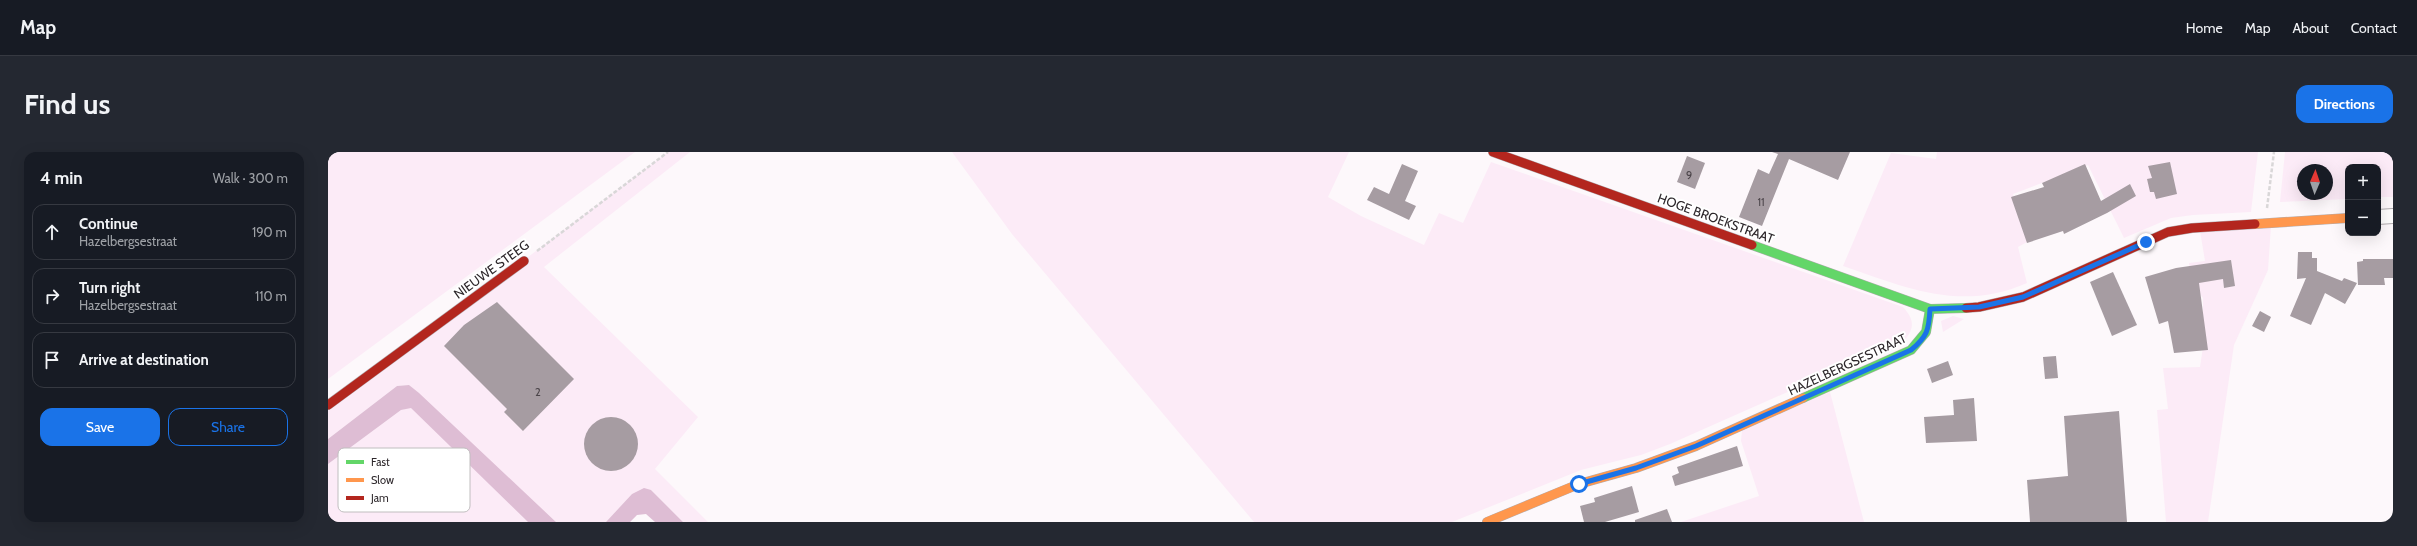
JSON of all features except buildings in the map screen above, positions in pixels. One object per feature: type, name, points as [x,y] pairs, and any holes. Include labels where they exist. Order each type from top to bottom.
[{"type":"street","name":"HOGE BROEKSTRAAT","points":[[1493,152],[1930,309]]},
{"type":"street","points":[[2381,217],[2393,216]]},
{"type":"street","points":[[1930,309],[1979,307],[2023,297],[2168,232],[2192,228],[2265,222],[2345,218]]},
{"type":"street","name":"NIEUWE STEEG","points":[[328,405],[524,261]]},
{"type":"street","name":"HAZELBERGSESTRAAT","points":[[1487,522],[1579,484],[1636,468],[1696,446],[1911,350],[1924,340],[1929,324],[1930,309]]},
{"type":"path","name":"NIEUWE STEEG","points":[[524,261],[668,152]]},
{"type":"path","points":[[2265,222],[2274,152]]},
{"type":"shaded area","points":[[328,152],[635,152],[328,379]]},
{"type":"shaded area","points":[[668,152],[690,152],[544,267],[698,417],[655,469],[708,522],[683,522],[651,490],[632,494],[606,522],[556,522],[409,385],[397,386],[328,439],[328,407]]},
{"type":"shaded area","points":[[952,152],[1349,152],[1328,197],[1361,216],[1424,245],[1439,213],[1463,223],[1491,162],[1903,307],[1911,319],[1912,327],[1905,340],[1670,444],[1641,455],[1581,470],[1452,522],[1254,522],[1012,234]]},
{"type":"shaded area","points":[[1937,152],[2258,152],[2251,212],[2193,215],[2171,218],[2124,238],[2088,165],[2013,194],[2029,241],[2018,247],[2027,283],[2003,291],[1979,296],[1934,294],[1889,282],[1843,266],[1891,153],[1936,159]]},
{"type":"shaded area","points":[[2285,152],[2393,152],[2393,197],[2381,197],[2381,164],[2345,164],[2345,199],[2333,200],[2333,164],[2297,164],[2297,200],[2325,200],[2280,202]]},
{"type":"shaded area","points":[[2271,226],[2268,270],[2234,345],[2208,522],[2166,522],[2157,410],[2168,409],[2163,368],[2200,367],[2203,347],[2203,298],[2190,281],[2189,263],[2205,261],[2200,231]]},
{"type":"shaded area","points":[[1953,316],[1964,319],[1943,332],[1941,321]]},
{"type":"shaded area","points":[[409,385],[419,393],[556,522],[528,522],[470,465],[470,448],[452,448],[411,408],[401,410],[350,448],[338,448],[338,457],[328,464],[328,439],[397,386]]},
{"type":"shaded area","points":[[1830,392],[1864,522],[1681,522],[1759,496],[1741,441],[1742,430]]},
{"type":"shaded area","points":[[411,407],[453,448],[350,448],[401,410]]},
{"type":"shaded area","points":[[338,457],[338,512],[470,512],[470,465],[528,522],[332,522],[328,520],[328,464]]},
{"type":"shaded area","points":[[644,488],[651,490],[683,522],[655,522],[646,514],[637,515],[630,522],[606,522],[632,494]]},
{"type":"traffic: fast","points":[[1752,245],[1930,309],[1966,308]]},
{"type":"traffic: fast","points":[[1803,398],[1911,350],[1926,332],[1930,309]]},
{"type":"traffic: slow","points":[[2255,224],[2345,218]]},
{"type":"traffic: slow","points":[[1487,522],[1579,484],[1636,468],[1696,446],[1803,398]]},
{"type":"traffic: jam","points":[[1493,152],[1752,245]]},
{"type":"traffic: jam","points":[[1966,308],[1979,307],[2023,297],[2168,232],[2192,228],[2255,224]]},
{"type":"traffic: jam","points":[[328,405],[524,261]]},
{"type":"route","points":[[1579,484],[1636,468],[1696,446],[1911,350],[1924,340],[1929,324],[1930,309],[1979,307],[2023,297],[2146,242]]}]
